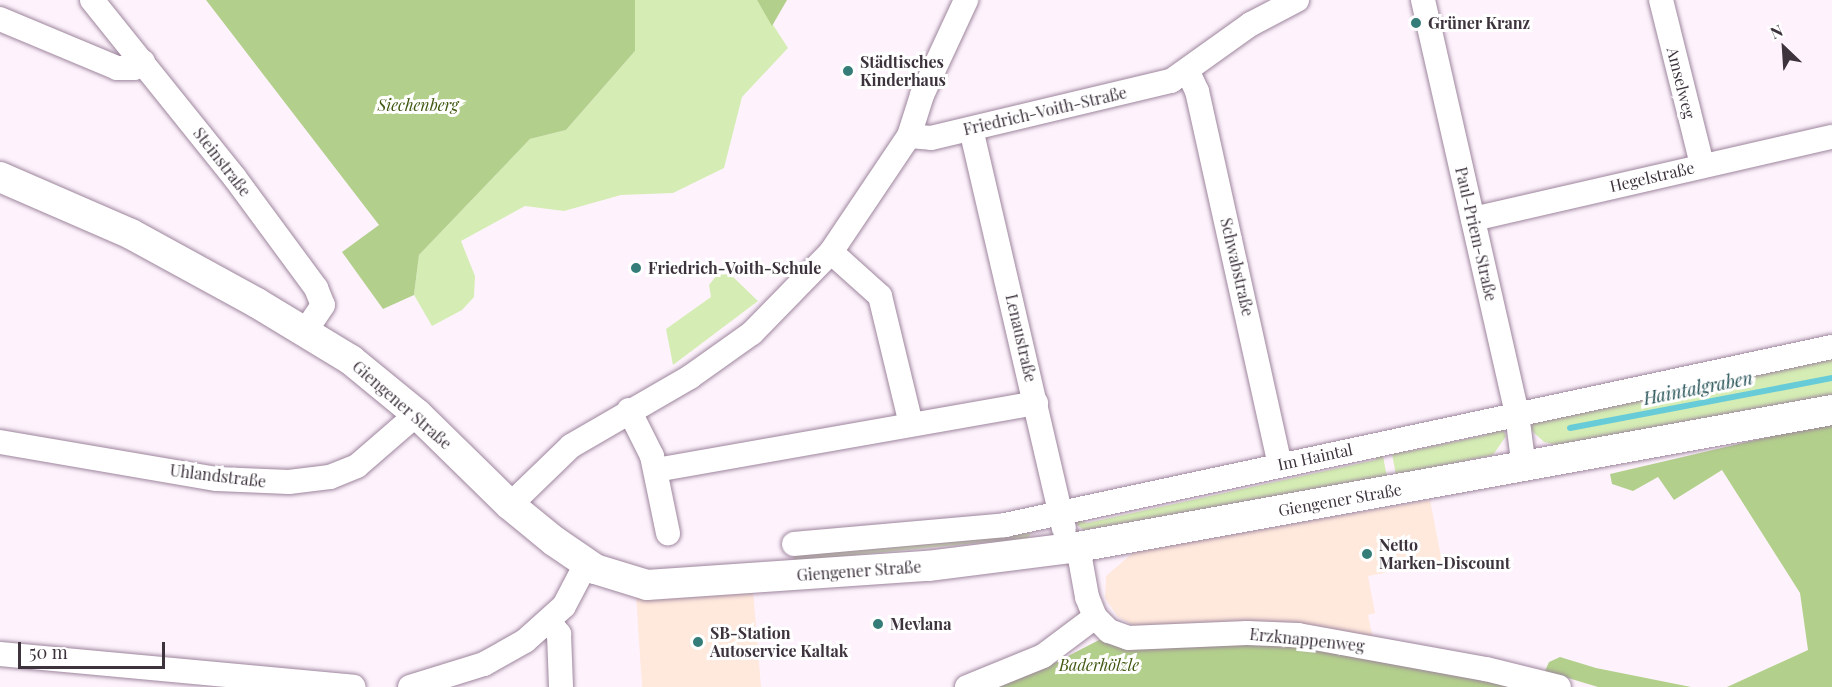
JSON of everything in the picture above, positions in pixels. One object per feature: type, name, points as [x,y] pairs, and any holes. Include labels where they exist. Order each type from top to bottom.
[{"type":"main road","name":"Giengener Straße","points":[[0,177],[131,234],[305,332],[367,371],[417,414],[510,505],[586,564],[614,578],[657,586],[928,566],[1073,548],[1524,468],[1832,410]]},
{"type":"street","name":"Steinstraße","points":[[92,0],[143,62],[320,294],[321,311],[305,332]]},
{"type":"street","points":[[510,505],[562,453],[734,347],[778,309],[831,252],[909,136],[922,94],[966,0]]},
{"type":"street","name":"Friedrich-Voith-Straße","points":[[909,136],[924,138],[971,129],[1164,84],[1188,72],[1251,24],[1297,0]]},
{"type":"street","name":"Paul-Priem-Straße","points":[[1423,0],[1517,414],[1524,468]]},
{"type":"street","name":"Amselweg","points":[[1661,0],[1701,165]]},
{"type":"street","points":[[0,19],[117,68],[134,68],[143,62]]},
{"type":"street","name":"Schwabstraße","points":[[1188,72],[1197,91],[1280,465]]},
{"type":"street","name":"Lenaustraße","points":[[971,129],[1061,514],[1073,548]]},
{"type":"street","name":"Hegelstraße","points":[[1473,219],[1701,165],[1832,137]]},
{"type":"street","points":[[831,252],[880,296],[911,424]]},
{"type":"street","name":"Im Haintal","points":[[794,544],[1005,525],[1832,347]]},
{"type":"street","points":[[656,470],[1036,403]]},
{"type":"street","points":[[629,410],[656,470],[668,533]]},
{"type":"street","name":"Uhlandstraße","points":[[0,442],[217,479],[289,482],[330,477],[357,466],[417,414]]},
{"type":"street","points":[[966,687],[1043,656],[1095,617],[1073,548]]},
{"type":"street","points":[[410,687],[484,664],[549,622],[571,596],[586,564]]},
{"type":"street","name":"Erzknappenweg","points":[[1095,617],[1109,631],[1128,638],[1247,633],[1298,635],[1486,669],[1559,687]]},
{"type":"street","points":[[549,622],[559,634],[561,687]]},
{"type":"street","points":[[0,654],[353,687]]},
{"type":"shaded area","points":[[1430,500],[1442,562],[1368,576],[1375,613],[1368,615],[1373,639],[1138,628],[1118,617],[1105,598],[1106,576],[1134,552]]},
{"type":"shaded area","name":"SB-Station Autoservice Kaltak","points":[[753,590],[761,687],[642,687],[636,594]]},
{"type":"green space","name":"Siechenberg","points":[[206,0],[635,0],[635,51],[566,130],[530,139],[419,255],[414,295],[383,309],[342,252],[379,225]]},
{"type":"green space","points":[[635,0],[757,0],[788,48],[742,97],[724,168],[673,193],[621,195],[564,211],[525,206],[461,241],[475,276],[474,297],[462,310],[432,326],[414,295],[419,255],[530,139],[566,130],[635,51]]},
{"type":"green space","points":[[757,0],[787,0],[772,26]]},
{"type":"green space","points":[[730,274],[758,301],[673,365],[666,329],[711,297],[709,285],[717,275]]},
{"type":"green space","points":[[1832,355],[1832,399],[1562,446],[1544,442],[1531,430],[1532,423]]},
{"type":"green space","points":[[1832,422],[1832,687],[1727,687],[1808,650],[1800,593],[1722,470],[1674,500],[1658,477],[1633,491],[1612,484],[1610,474]]},
{"type":"green space","points":[[1493,426],[1503,429],[1506,436],[1493,455],[1396,475],[1391,449],[1398,447],[1406,452],[1486,435]]},
{"type":"green space","points":[[1382,451],[1387,477],[1084,530],[1076,524],[1076,519],[1087,523],[1375,460]]},
{"type":"green space","points":[[1031,533],[1028,538],[793,561],[797,549],[814,553]]},
{"type":"green space","name":"Baderhölzle","points":[[1099,640],[1152,649],[1239,643],[1307,647],[1518,687],[991,687],[1043,669]]},
{"type":"green space","points":[[1560,657],[1596,668],[1691,687],[1598,687],[1545,671],[1549,662]]},
{"type":"waterway","name":"Haintalgraben","points":[[1570,428],[1832,378]]},
{"type":"place","name":"Grüner Kranz","points":[[1416,23]]},
{"type":"place","name":"Städtisches Kinderhaus","points":[[848,71]]},
{"type":"place","name":"Friedrich-Voith-Schule","points":[[636,268]]},
{"type":"place","name":"Netto Marken-Discount","points":[[1367,554]]},
{"type":"place","name":"Mevlana","points":[[878,624]]},
{"type":"place","name":"SB-Station Autoservice Kaltak","points":[[698,642]]}]
